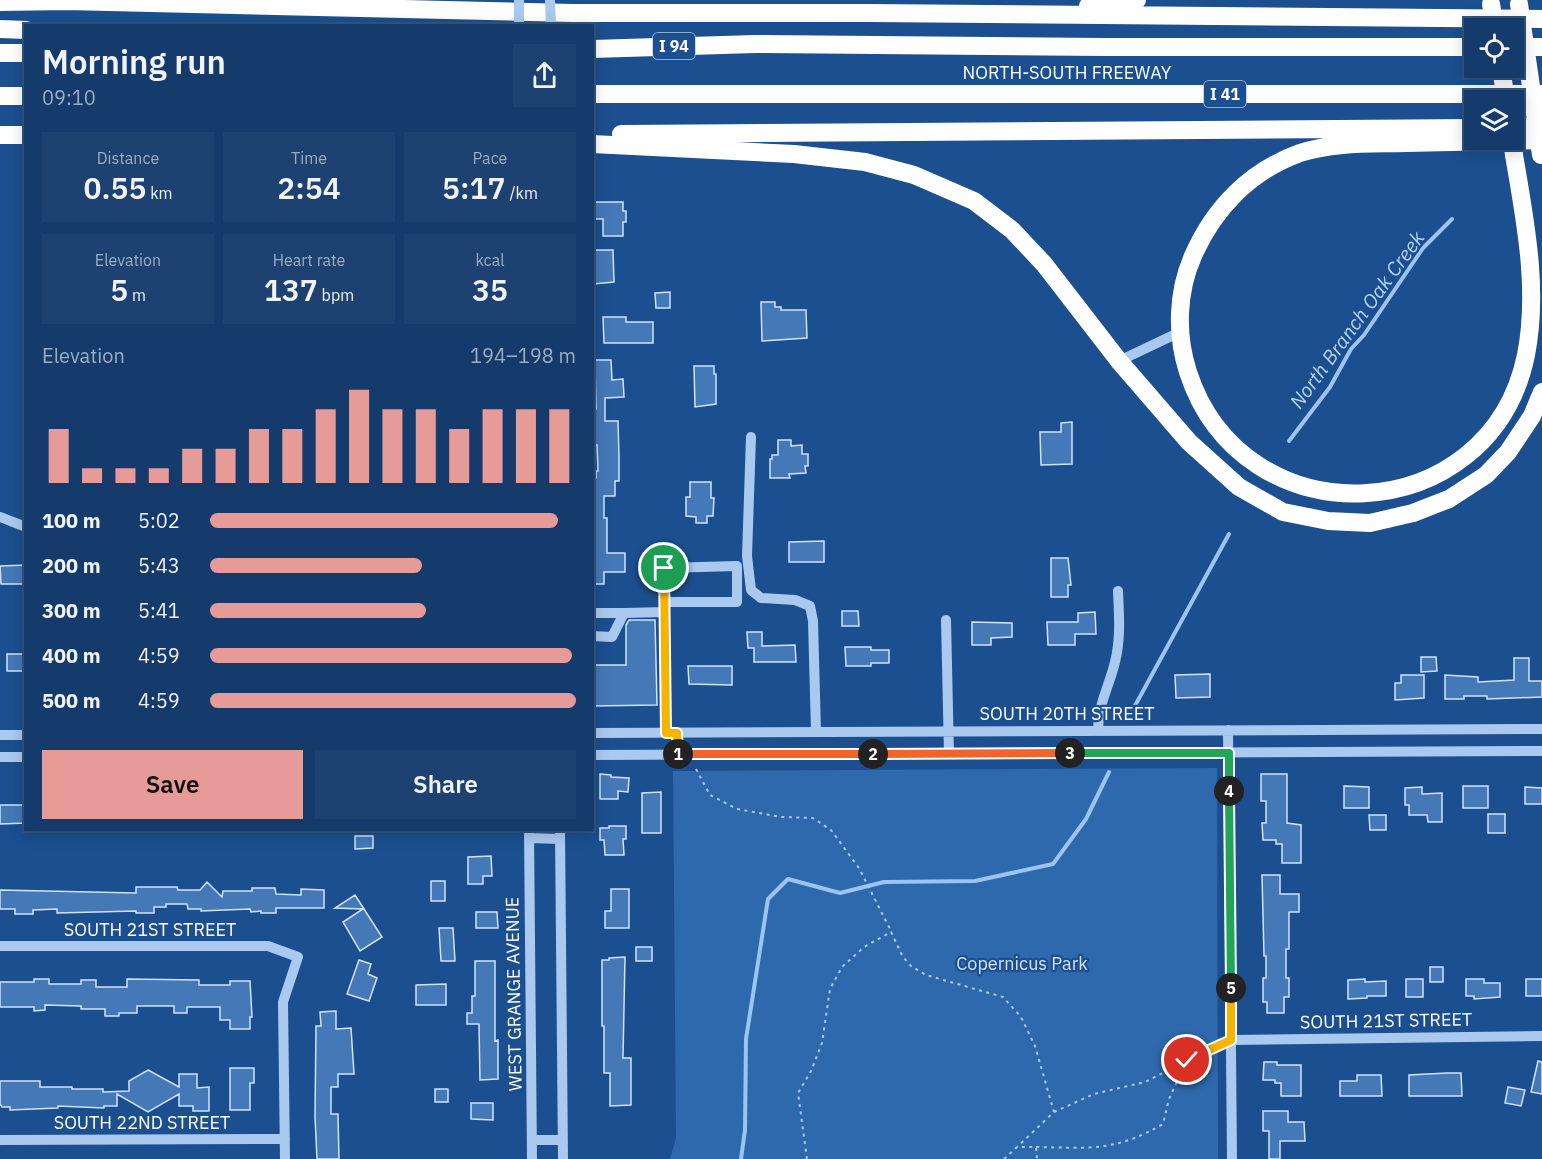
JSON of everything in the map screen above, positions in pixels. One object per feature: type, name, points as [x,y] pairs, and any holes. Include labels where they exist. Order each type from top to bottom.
[{"type":"highway","points":[[870,13],[1084,6],[1137,0]]},
{"type":"highway","points":[[0,2],[67,1],[572,14],[870,13],[1542,19]]},
{"type":"highway","points":[[1491,2],[1493,18]]},
{"type":"highway","points":[[1513,150],[1532,292],[1530,326],[1526,356],[1518,384],[1507,407],[1492,429],[1455,464],[1434,476],[1390,491],[1345,495],[1306,488],[1271,474],[1254,463],[1227,439],[1206,412],[1196,393],[1183,356],[1180,332],[1181,305],[1191,260],[1214,217],[1232,196],[1256,175],[1280,161],[1326,147],[1359,144],[1542,152],[1518,2]]},
{"type":"highway","points":[[0,29],[24,30]]},
{"type":"highway","points":[[594,40],[755,44]]},
{"type":"highway","name":"NORTH-SOUTH FREEWAY","points":[[594,49],[755,44],[1464,47]]},
{"type":"highway","points":[[1524,47],[1542,47]]},
{"type":"highway","points":[[0,53],[24,53]]},
{"type":"highway","name":"NORTH-SOUTH FREEWAY","points":[[594,94],[1542,94]]},
{"type":"highway","points":[[0,96],[24,96]]},
{"type":"highway","points":[[1524,127],[1542,127]]},
{"type":"highway","points":[[594,135],[1464,128]]},
{"type":"highway","points":[[0,135],[24,135]]},
{"type":"highway","points":[[594,144],[794,154],[865,162],[914,175],[974,201],[1012,230],[1044,264],[1119,361],[1189,442],[1239,487],[1283,512],[1328,521],[1370,523],[1413,513],[1449,499],[1486,475],[1508,452],[1532,416],[1542,392]]},
{"type":"street","points":[[519,0],[519,24]]},
{"type":"street","points":[[550,0],[551,24]]},
{"type":"street","points":[[1119,361],[1180,332]]},
{"type":"street","points":[[751,437],[747,556],[751,590],[761,598],[795,600],[810,606],[813,621],[816,732]]},
{"type":"street","points":[[0,517],[24,526]]},
{"type":"street","points":[[594,613],[624,613],[664,607],[737,602],[737,566],[664,568],[664,607],[672,733],[678,755]]},
{"type":"street","points":[[1098,731],[1100,706],[1118,648],[1120,633],[1118,591]]},
{"type":"street","points":[[594,636],[612,637],[624,613]]},
{"type":"street","points":[[946,620],[948,754]]},
{"type":"street","name":"SOUTH 20TH STREET","points":[[594,733],[1542,729]]},
{"type":"street","points":[[1228,730],[1232,1159]]},
{"type":"street","points":[[0,735],[24,735]]},
{"type":"street","points":[[594,755],[1542,751]]},
{"type":"street","points":[[0,758],[24,757]]},
{"type":"street","points":[[529,834],[560,834],[563,1159]]},
{"type":"street","name":"WEST GRANGE AVENUE","points":[[529,834],[532,1159]]},
{"type":"street","name":"SOUTH 21ST STREET","points":[[0,946],[268,946],[298,957],[283,1002],[285,1139]]},
{"type":"street","name":"SOUTH 21ST STREET","points":[[1231,1040],[1542,1036]]},
{"type":"street","points":[[285,1139],[285,1159]]},
{"type":"street","name":"SOUTH 22ND STREET","points":[[0,1140],[285,1139]]},
{"type":"street","points":[[532,1140],[563,1140]]},
{"type":"path","points":[[696,769],[710,795],[737,809],[781,817],[813,818],[831,830],[862,875],[903,957],[911,966],[926,975],[1004,997],[1021,1017],[1035,1046],[1054,1112]]},
{"type":"path","points":[[807,1159],[798,1093],[812,1071],[822,1042],[830,989],[842,967],[864,946],[891,932]]},
{"type":"path","points":[[1004,1159],[1054,1112],[1094,1094],[1145,1082],[1231,1040]]},
{"type":"path","points":[[1017,1147],[1107,1146],[1141,1137],[1163,1124],[1169,1099],[1187,1060]]},
{"type":"path","points":[[1036,1147],[1037,1159]]},
{"type":"green space","name":"Copernicus Park","points":[[1217,768],[1218,1159],[670,1159],[676,1138],[673,771]]},
{"type":"building","points":[[594,202],[623,202],[626,222],[623,222],[623,236],[603,236],[603,219],[594,219]]},
{"type":"building","points":[[594,250],[613,250],[614,282],[594,284]]},
{"type":"building","points":[[670,292],[670,308],[656,308],[655,293]]},
{"type":"building","points":[[761,302],[775,302],[775,307],[781,307],[781,310],[806,310],[807,338],[762,341]]},
{"type":"building","points":[[603,317],[626,317],[626,322],[653,322],[653,343],[604,343]]},
{"type":"building","points":[[595,360],[611,360],[612,380],[623,379],[624,397],[605,398],[605,421],[618,421],[619,481],[615,481],[615,496],[604,496],[604,518],[607,518],[607,553],[625,553],[625,572],[604,572],[604,584],[594,584],[594,478],[598,471],[597,445],[594,445],[594,409],[596,409]]},
{"type":"building","points":[[694,366],[714,366],[716,404],[695,407]]},
{"type":"building","points":[[1072,422],[1072,464],[1041,465],[1040,432],[1061,432],[1061,423]]},
{"type":"building","points":[[778,440],[791,440],[791,446],[802,445],[802,454],[808,454],[806,473],[789,474],[790,478],[770,478],[770,459],[772,455],[778,455]]},
{"type":"building","points":[[690,482],[711,482],[711,498],[714,498],[713,516],[707,516],[707,523],[696,523],[696,517],[686,516],[686,497],[690,497]]},
{"type":"building","points":[[824,541],[824,562],[789,562],[789,542]]},
{"type":"building","points":[[1051,558],[1068,558],[1071,585],[1068,585],[1068,597],[1051,597]]},
{"type":"building","points":[[24,565],[24,584],[1,584],[0,566]]},
{"type":"building","points":[[842,611],[858,611],[859,626],[842,626]]},
{"type":"building","points":[[1095,612],[1096,634],[1075,634],[1075,645],[1048,645],[1047,622],[1078,622],[1078,613]]},
{"type":"building","points":[[629,620],[655,620],[657,705],[594,706],[594,665],[626,665],[626,625]]},
{"type":"building","points":[[972,622],[1012,623],[1012,637],[991,638],[991,645],[972,645]]},
{"type":"building","points":[[747,632],[762,632],[762,646],[795,645],[796,662],[754,662],[754,648],[748,648]]},
{"type":"building","points":[[845,647],[889,650],[889,663],[846,666]]},
{"type":"building","points":[[7,654],[24,654],[24,671],[7,671]]},
{"type":"building","points":[[1421,657],[1436,657],[1437,671],[1421,672]]},
{"type":"building","points":[[1514,658],[1529,658],[1529,681],[1542,681],[1542,697],[1487,699],[1487,696],[1464,696],[1464,699],[1445,699],[1445,675],[1478,677],[1478,682],[1514,680]]},
{"type":"building","points":[[688,666],[732,666],[732,685],[689,684]]},
{"type":"building","points":[[1210,674],[1210,697],[1176,698],[1175,675]]},
{"type":"building","points":[[1401,675],[1424,675],[1424,698],[1395,700],[1395,683],[1401,683]]},
{"type":"building","points":[[600,774],[629,778],[628,792],[618,791],[618,799],[600,799]]},
{"type":"building","points":[[1261,774],[1287,774],[1287,823],[1301,825],[1301,863],[1282,863],[1282,844],[1276,844],[1276,840],[1263,840],[1262,823],[1266,823],[1266,801],[1261,801]]},
{"type":"building","points":[[1344,786],[1369,787],[1369,808],[1344,808]]},
{"type":"building","points":[[1463,786],[1488,786],[1488,808],[1463,808]]},
{"type":"building","points":[[1422,787],[1422,794],[1442,793],[1442,822],[1428,822],[1427,815],[1409,815],[1409,805],[1405,805],[1405,788]]},
{"type":"building","points":[[1525,787],[1542,788],[1542,804],[1525,804]]},
{"type":"building","points":[[661,792],[661,833],[642,833],[642,793]]},
{"type":"building","points":[[0,805],[24,805],[24,823],[0,824]]},
{"type":"building","points":[[1488,814],[1505,814],[1505,833],[1488,833]]},
{"type":"building","points":[[1369,815],[1386,815],[1386,830],[1370,830]]},
{"type":"building","points":[[609,826],[626,826],[626,839],[623,839],[624,855],[605,855],[604,840],[600,840],[600,828],[609,828]]},
{"type":"building","points":[[355,836],[373,836],[373,848],[355,849]]},
{"type":"building","points":[[491,856],[492,876],[483,876],[483,884],[468,884],[468,857]]},
{"type":"building","points":[[1262,875],[1280,875],[1280,894],[1299,894],[1299,912],[1289,912],[1286,978],[1289,978],[1289,997],[1284,997],[1284,1013],[1267,1013],[1267,1002],[1263,1002],[1266,956],[1264,956]]},
{"type":"building","points":[[431,881],[445,881],[445,901],[431,901]]},
{"type":"building","points":[[207,882],[222,897],[223,891],[252,891],[252,888],[275,888],[276,894],[301,895],[301,889],[324,890],[324,908],[276,908],[276,913],[261,913],[261,911],[251,912],[250,909],[201,911],[201,909],[188,909],[187,904],[166,904],[166,907],[154,907],[154,913],[136,913],[136,911],[57,913],[57,909],[33,910],[33,914],[15,914],[15,909],[0,909],[0,890],[136,893],[136,887],[177,887],[178,890],[200,890]]},
{"type":"building","points":[[611,889],[629,889],[629,928],[605,928],[605,911],[611,911]]},
{"type":"building","points":[[355,895],[382,937],[360,951],[343,922],[363,909],[335,908]]},
{"type":"building","points":[[476,912],[497,912],[498,928],[476,928]]},
{"type":"building","points":[[439,928],[453,928],[455,961],[441,961]]},
{"type":"building","points":[[636,947],[652,947],[652,961],[636,961]]},
{"type":"building","points":[[625,957],[623,1058],[631,1058],[631,1105],[610,1106],[610,1073],[604,1073],[602,960]]},
{"type":"building","points":[[359,960],[371,964],[368,974],[377,978],[369,1001],[347,994]]},
{"type":"building","points":[[475,961],[495,961],[495,1041],[498,1040],[498,1079],[480,1080],[479,1024],[467,1024],[467,1013],[472,1013],[472,996],[475,996]]},
{"type":"building","points":[[1430,967],[1443,967],[1443,982],[1430,982]]},
{"type":"building","points":[[34,979],[49,979],[49,984],[81,984],[81,980],[96,980],[96,987],[127,987],[127,979],[199,980],[199,985],[230,985],[230,981],[250,981],[252,1017],[250,1017],[250,1029],[230,1029],[230,1020],[220,1020],[220,1007],[187,1007],[187,1013],[174,1013],[174,1006],[137,1006],[137,1013],[105,1016],[105,1009],[81,1009],[81,1006],[45,1005],[45,1010],[34,1011],[34,1007],[0,1007],[0,982],[34,982]]},
{"type":"building","points":[[1365,979],[1365,982],[1386,981],[1386,996],[1348,999],[1348,980]]},
{"type":"building","points":[[1406,979],[1423,979],[1423,997],[1406,997]]},
{"type":"building","points":[[1466,979],[1484,979],[1484,983],[1500,983],[1500,997],[1474,999],[1474,996],[1466,996]]},
{"type":"building","points":[[1526,979],[1542,979],[1542,996],[1526,996]]},
{"type":"building","points":[[446,984],[446,1005],[416,1005],[416,985]]},
{"type":"building","points":[[336,1011],[336,1029],[351,1028],[354,1074],[338,1074],[338,1087],[331,1087],[331,1114],[338,1114],[339,1159],[317,1159],[316,1026],[321,1026],[320,1012]]},
{"type":"building","points":[[1538,1061],[1542,1062],[1542,1094],[1531,1092]]},
{"type":"building","points":[[1264,1062],[1277,1062],[1277,1065],[1301,1065],[1301,1096],[1281,1096],[1281,1083],[1275,1083],[1275,1080],[1263,1080]]},
{"type":"building","points":[[230,1068],[254,1068],[254,1083],[250,1083],[250,1110],[230,1110]]},
{"type":"building","points":[[148,1070],[179,1087],[179,1074],[197,1074],[197,1088],[209,1087],[209,1111],[193,1111],[193,1106],[179,1106],[179,1094],[148,1112],[117,1094],[117,1106],[104,1106],[104,1108],[58,1106],[58,1108],[10,1110],[10,1107],[2,1107],[0,1104],[0,1081],[40,1081],[40,1087],[103,1089],[103,1092],[129,1091],[129,1081]]},
{"type":"building","points":[[1461,1073],[1462,1096],[1409,1096],[1409,1075]]},
{"type":"building","points":[[1357,1075],[1381,1075],[1382,1096],[1340,1096],[1340,1081],[1357,1081]]},
{"type":"building","points":[[1508,1087],[1525,1090],[1521,1106],[1505,1103]]},
{"type":"building","points":[[435,1089],[448,1089],[448,1102],[435,1102]]},
{"type":"building","points":[[471,1103],[493,1103],[493,1120],[471,1119]]},
{"type":"building","points":[[1263,1111],[1288,1111],[1288,1122],[1304,1122],[1305,1141],[1280,1141],[1280,1159],[1269,1159],[1269,1131],[1263,1131]]},
{"type":"waterway","name":"North Branch Oak Creek","points":[[1289,441],[1330,387],[1351,349],[1364,335],[1423,248],[1452,219]]},
{"type":"waterway","name":"North Branch Oak Creek","points":[[1131,713],[1229,534]]},
{"type":"waterway","name":"North Branch Oak Creek","points":[[741,1159],[745,1130],[746,1039],[768,899],[788,879],[840,893],[884,882],[975,881],[1053,864],[1086,819],[1109,772]]},
{"type":"route","points":[[664,568],[666,733],[677,733],[678,755],[1229,753],[1231,1040],[1187,1060]]}]
